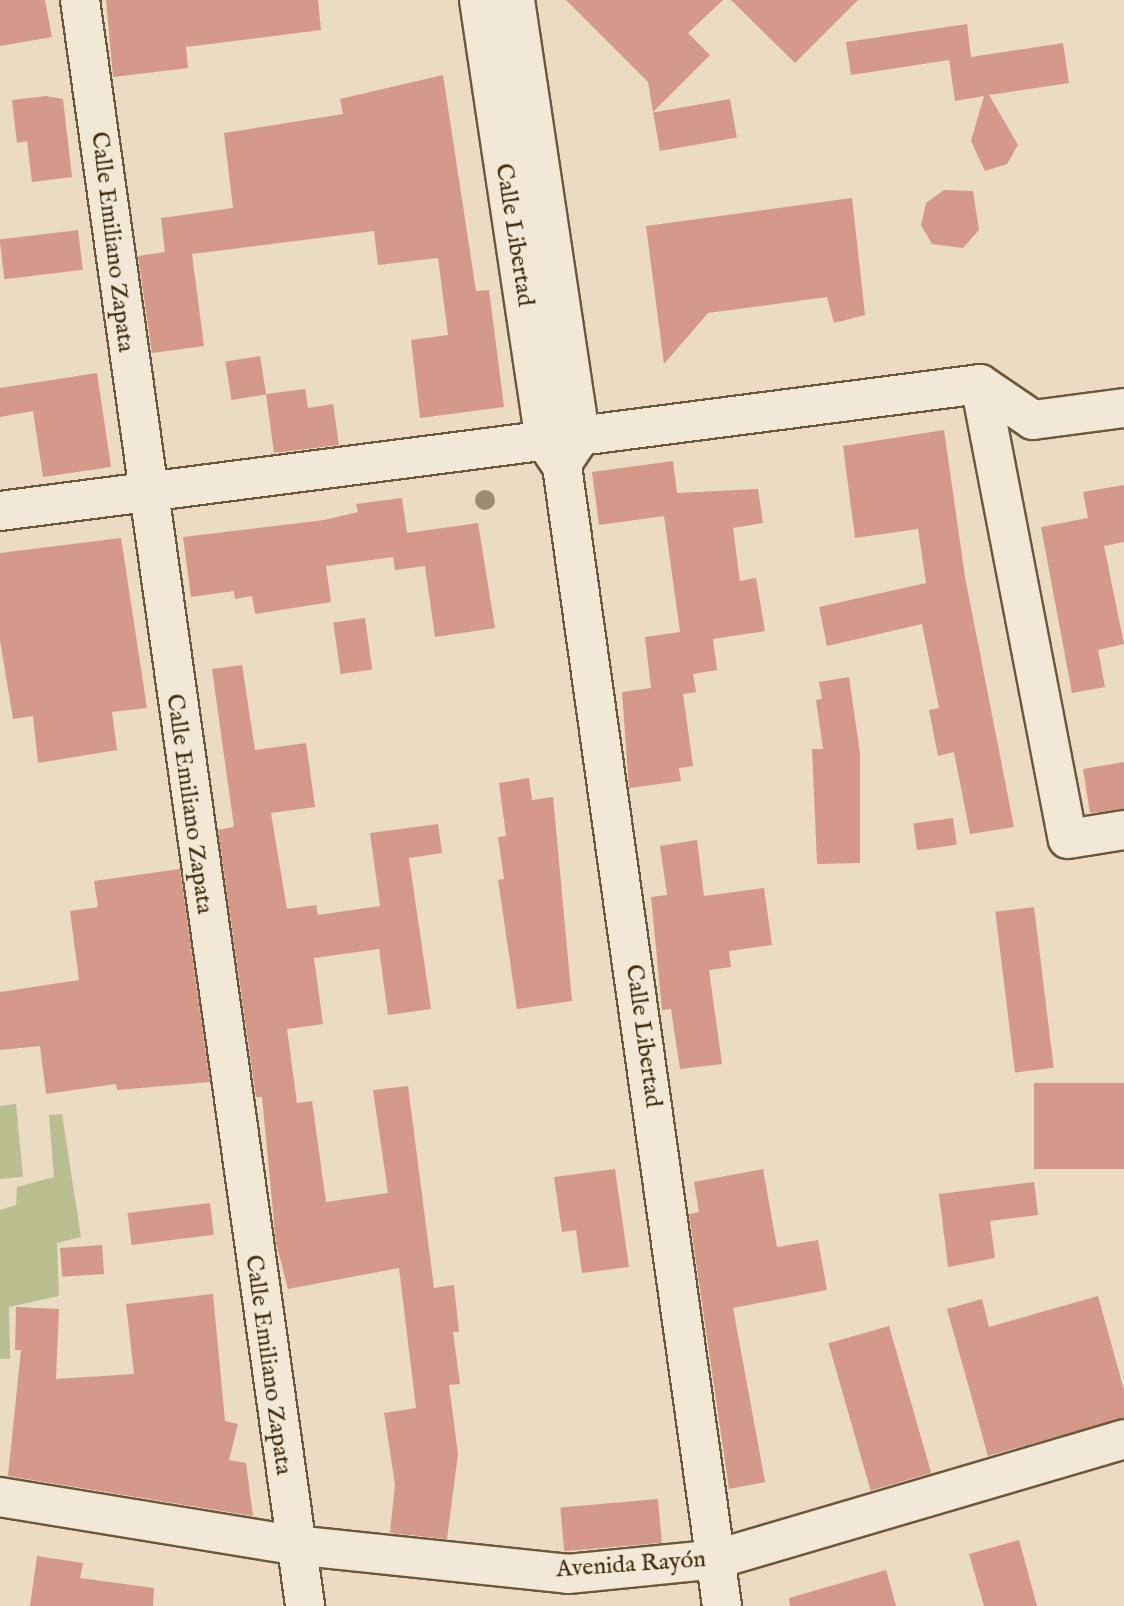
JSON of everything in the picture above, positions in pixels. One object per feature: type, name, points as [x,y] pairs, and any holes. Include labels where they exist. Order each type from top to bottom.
[{"type":"street","name":"Calle Emiliano Zapata","points":[[80,0],[144,490],[294,1545],[305,1606]]},
{"type":"street","name":"Calle Libertad","points":[[479,0],[509,80],[722,1606]]},
{"type":"street","name":"Calle Libertad","points":[[509,80],[515,0]]},
{"type":"street","points":[[0,511],[144,490],[562,448],[980,384],[1033,420],[1124,408]]},
{"type":"street","points":[[980,384],[1068,839],[1124,830]]},
{"type":"street","name":"Avenida Rayón","points":[[0,1497],[294,1545],[568,1574],[717,1559],[1124,1439]]},
{"type":"green space","points":[[16,1104],[23,1177],[0,1179],[0,1106]]},
{"type":"green space","points":[[62,1114],[81,1237],[57,1243],[59,1296],[9,1307],[10,1359],[0,1359],[0,1210],[16,1205],[17,1187],[54,1177],[49,1115]]},
{"type":"building","points":[[0,0],[45,0],[52,37],[0,46]]},
{"type":"building","points":[[106,0],[318,0],[321,30],[186,47],[188,68],[113,77]]},
{"type":"building","points":[[566,0],[723,0],[688,33],[710,55],[653,112],[648,82]]},
{"type":"building","points":[[731,0],[858,0],[795,63]]},
{"type":"building","points":[[967,24],[971,57],[1063,43],[1069,83],[989,95],[1018,145],[1007,164],[985,171],[971,141],[984,96],[955,101],[949,60],[851,75],[846,42]]},
{"type":"building","points":[[443,75],[476,291],[489,290],[504,407],[420,418],[411,340],[448,335],[438,258],[378,265],[374,231],[192,254],[204,346],[152,353],[138,256],[165,252],[161,218],[233,208],[224,133],[343,114],[340,99]]},
{"type":"building","points":[[46,96],[63,99],[72,177],[32,182],[27,141],[17,143],[12,100]]},
{"type":"building","points":[[730,99],[737,137],[660,151],[653,113]]},
{"type":"building","points":[[944,190],[973,191],[979,230],[963,248],[932,244],[921,225],[926,203]]},
{"type":"building","points":[[852,198],[865,315],[834,323],[827,297],[708,313],[664,364],[646,226]]},
{"type":"building","points":[[78,230],[83,270],[4,279],[0,240]]},
{"type":"building","points":[[260,356],[266,395],[232,400],[225,361]]},
{"type":"building","points":[[97,373],[111,467],[43,477],[33,411],[0,417],[0,388]]},
{"type":"building","points":[[305,389],[308,408],[333,404],[339,445],[274,453],[266,394]]},
{"type":"building","points":[[944,430],[965,577],[1014,827],[970,834],[954,752],[938,756],[929,710],[939,708],[922,624],[827,646],[819,607],[926,583],[918,529],[855,538],[843,446]]},
{"type":"building","points":[[673,461],[677,493],[758,489],[763,523],[733,528],[740,581],[756,578],[765,631],[713,639],[717,670],[693,674],[696,692],[683,694],[693,766],[679,768],[681,781],[629,788],[622,692],[651,688],[645,637],[680,632],[664,516],[599,525],[592,472]]},
{"type":"building","points":[[1124,485],[1124,542],[1104,546],[1124,644],[1098,650],[1105,687],[1072,693],[1041,527],[1088,518],[1083,492]]},
{"type":"building","points":[[402,498],[407,533],[478,523],[495,628],[435,637],[425,566],[395,570],[393,557],[326,566],[331,602],[255,614],[252,596],[235,599],[234,591],[191,597],[183,537],[324,520],[358,512],[356,504]]},
{"type":"building","points":[[121,538],[147,708],[112,712],[117,750],[38,763],[33,716],[13,719],[0,640],[0,553]]},
{"type":"building","points":[[365,618],[372,669],[341,674],[333,622]]},
{"type":"building","points":[[242,665],[255,750],[306,743],[315,807],[271,813],[287,909],[316,905],[318,915],[380,906],[370,833],[438,824],[442,853],[409,858],[431,1009],[388,1015],[379,949],[314,958],[323,1024],[287,1029],[297,1103],[312,1101],[326,1202],[388,1193],[373,1090],[408,1086],[434,1288],[454,1285],[459,1332],[453,1332],[460,1384],[449,1385],[458,1454],[447,1539],[390,1533],[395,1484],[384,1413],[416,1408],[399,1268],[288,1289],[276,1243],[262,1097],[256,1097],[218,830],[234,827],[212,669]]},
{"type":"building","points":[[849,677],[860,753],[860,863],[817,864],[812,749],[823,749],[816,700],[822,699],[819,682]]},
{"type":"building","points":[[1124,762],[1124,809],[1090,813],[1083,769]]},
{"type":"building","points":[[529,778],[532,800],[553,797],[572,1001],[517,1009],[498,880],[504,879],[498,837],[506,836],[499,783]]},
{"type":"building","points":[[953,818],[957,845],[917,850],[913,824]]},
{"type":"building","points":[[697,840],[704,896],[764,888],[772,945],[729,951],[731,967],[709,970],[722,1064],[680,1069],[671,1009],[662,1010],[651,897],[667,895],[660,846]]},
{"type":"building","points":[[180,869],[210,1082],[117,1090],[116,1084],[46,1094],[40,1046],[0,1050],[0,992],[79,980],[70,911],[98,907],[94,881]]},
{"type":"building","points":[[1034,907],[1054,1068],[1015,1073],[995,912]]},
{"type":"building","points":[[1034,1083],[1124,1083],[1124,1169],[1034,1169]]},
{"type":"building","points":[[615,1169],[629,1267],[582,1273],[576,1230],[562,1232],[554,1177]]},
{"type":"building","points":[[763,1169],[777,1247],[818,1240],[827,1290],[733,1308],[765,1482],[729,1489],[689,1214],[699,1212],[694,1182]]},
{"type":"building","points":[[1034,1182],[1038,1215],[990,1221],[995,1258],[948,1267],[939,1194]]},
{"type":"building","points":[[210,1203],[214,1235],[132,1245],[128,1213]]},
{"type":"building","points":[[102,1245],[104,1274],[62,1277],[60,1248]]},
{"type":"building","points":[[213,1294],[225,1421],[238,1424],[229,1460],[246,1463],[253,1516],[8,1476],[21,1350],[15,1350],[16,1307],[59,1309],[56,1379],[134,1374],[126,1304]]},
{"type":"building","points":[[1098,1296],[1124,1390],[1124,1418],[988,1456],[947,1309],[982,1299],[989,1327]]},
{"type":"building","points":[[889,1326],[931,1473],[871,1490],[828,1343]]},
{"type":"building","points":[[658,1499],[662,1543],[564,1551],[560,1508]]},
{"type":"building","points":[[1019,1540],[1037,1606],[984,1606],[969,1554]]},
{"type":"building","points":[[37,1556],[83,1563],[80,1578],[154,1588],[153,1606],[30,1606]]},
{"type":"building","points":[[886,1570],[896,1606],[790,1606],[789,1598]]}]
